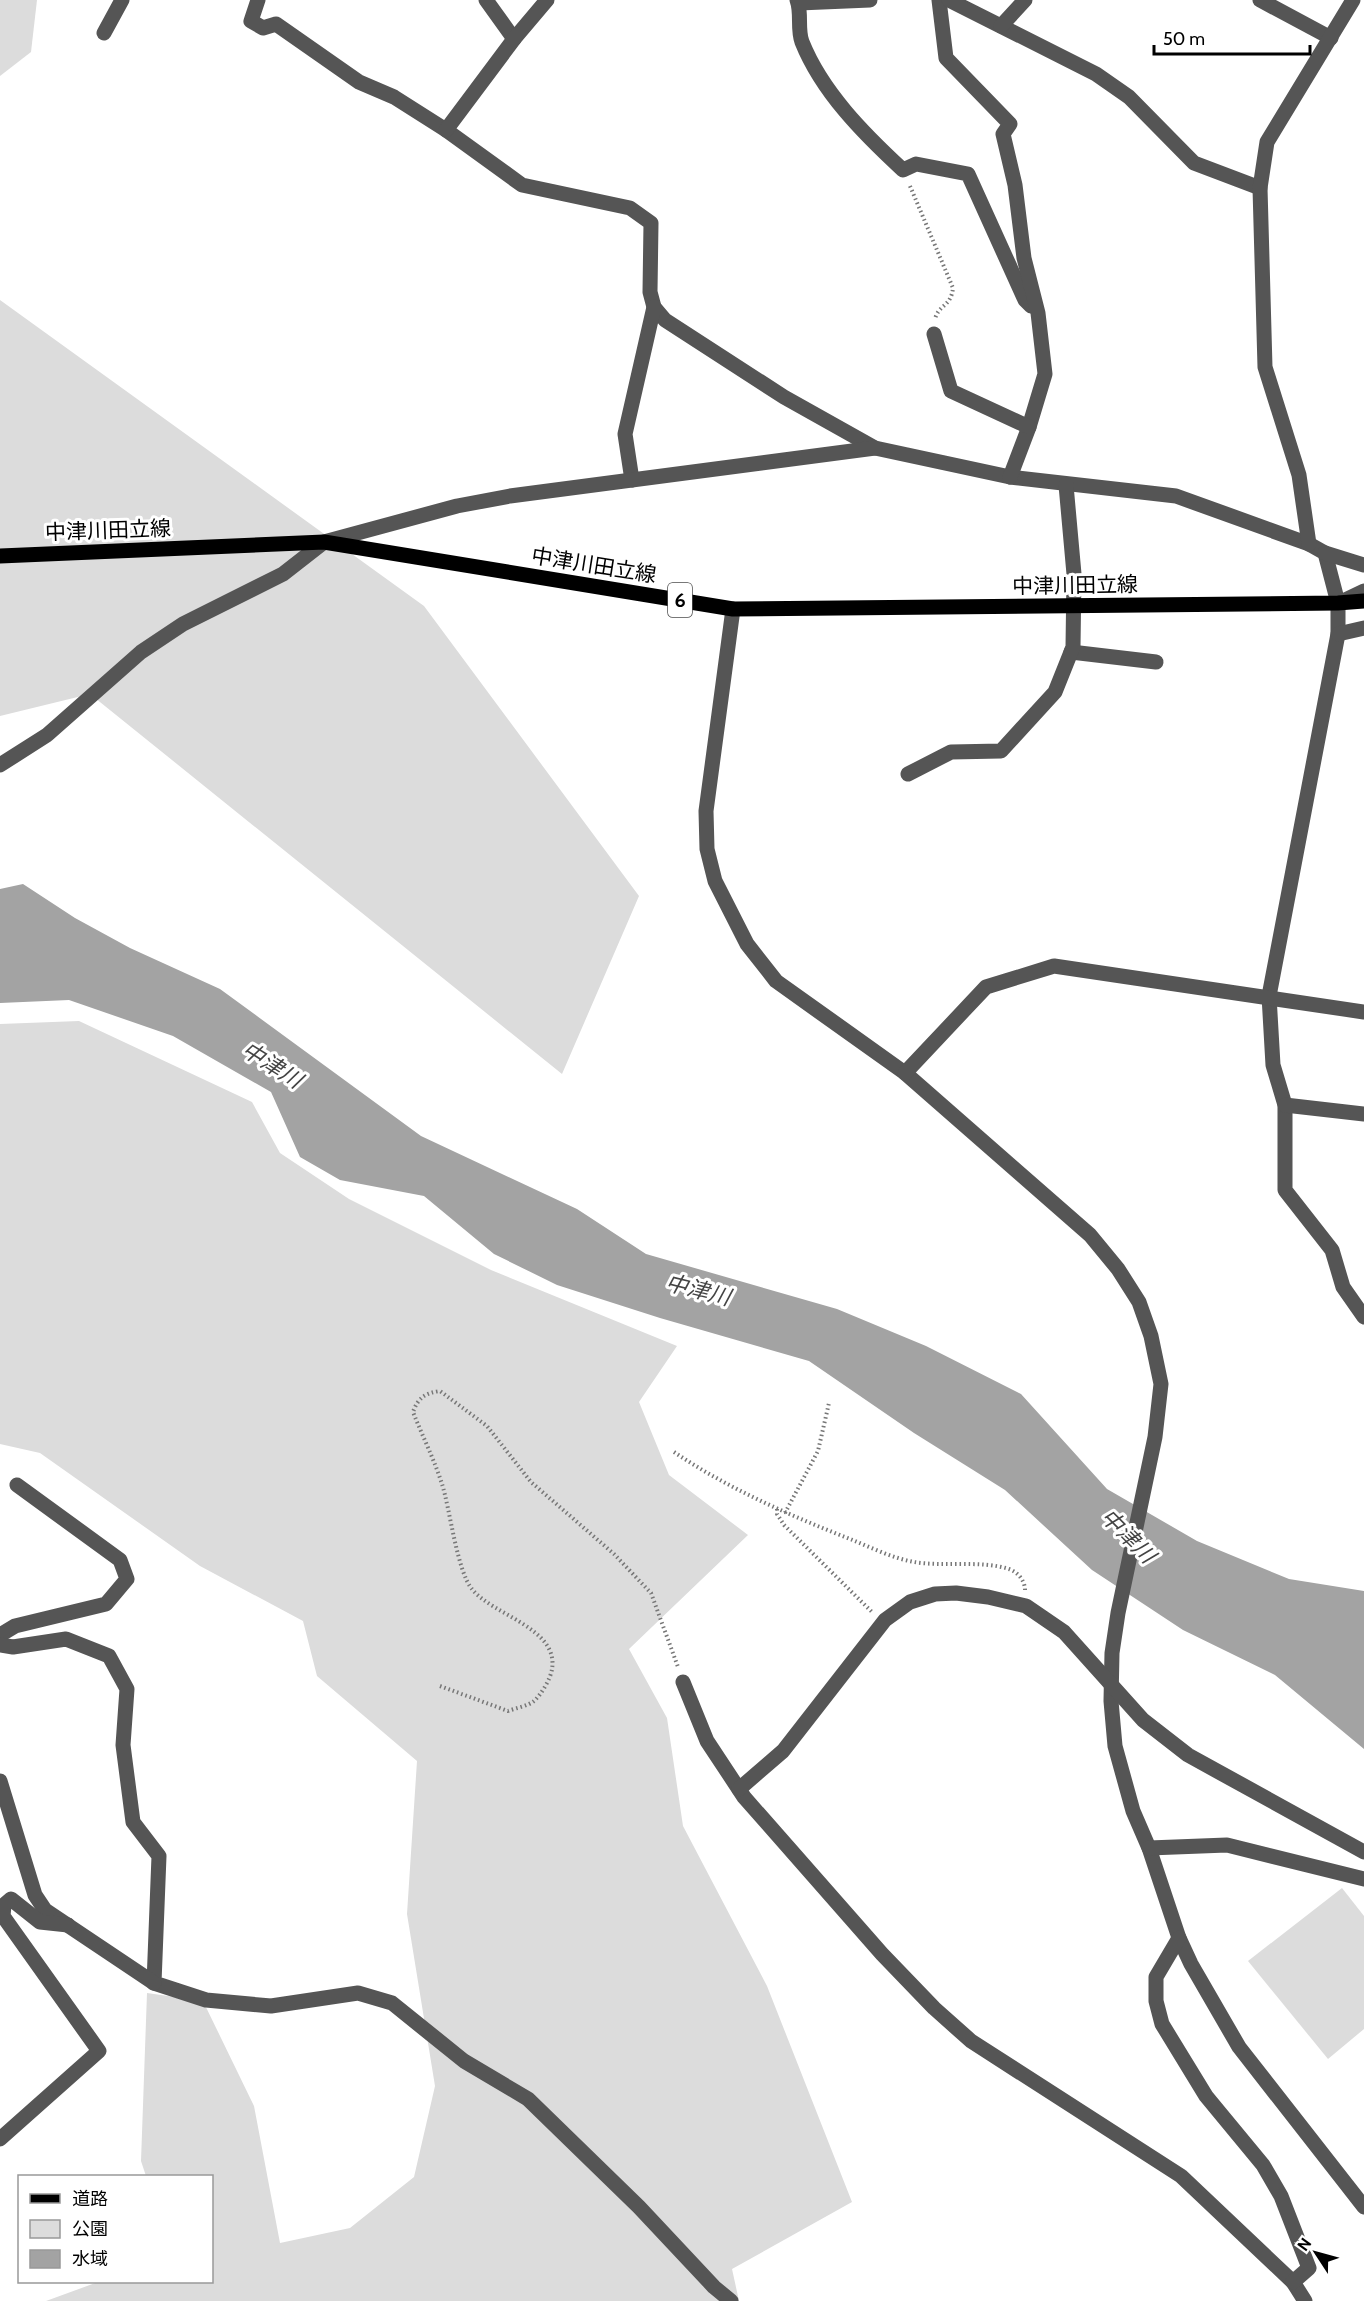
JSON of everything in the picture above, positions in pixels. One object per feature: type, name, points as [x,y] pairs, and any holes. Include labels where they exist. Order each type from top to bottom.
[{"type":"main road","name":"中津川田立線","points":[[0,556],[324,542],[733,609],[1364,601]]},
{"type":"street","points":[[104,33],[122,0]]},
{"type":"street","points":[[258,0],[251,21],[263,28],[276,24],[359,82],[394,97],[446,130],[522,185],[630,208],[651,223],[650,292],[654,307],[665,320],[784,397],[875,448],[1010,477],[1176,496],[1309,544],[1325,553],[1364,565]]},
{"type":"street","points":[[486,0],[514,39]]},
{"type":"street","points":[[446,130],[514,39],[547,0]]},
{"type":"street","points":[[867,0],[798,2],[801,40],[828,90],[879,148],[903,170],[916,164],[968,174],[1025,300],[1038,313]]},
{"type":"street","points":[[939,0],[946,58],[1011,124],[1003,134],[1015,185],[1024,258],[1038,313],[1045,374],[1029,428],[1010,477]]},
{"type":"street","points":[[949,0],[1096,74],[1129,97],[1194,163],[1260,188]]},
{"type":"street","points":[[1001,26],[1025,0]]},
{"type":"street","points":[[1260,0],[1331,38]]},
{"type":"street","points":[[1309,544],[1299,475],[1265,367],[1260,188],[1267,142],[1353,0]]},
{"type":"street","points":[[632,480],[625,434],[654,307]]},
{"type":"street","points":[[934,334],[951,391],[1029,428]]},
{"type":"street","points":[[0,765],[47,735],[141,652],[183,624],[283,574],[324,542],[458,506],[510,496],[875,448]]},
{"type":"street","points":[[908,774],[951,752],[1001,751],[1055,693],[1072,650],[1074,574],[1066,485]]},
{"type":"street","points":[[1325,553],[1338,603],[1338,634],[1269,996],[1273,1065],[1285,1105],[1285,1190],[1332,1250],[1343,1287],[1364,1317]]},
{"type":"street","points":[[1338,603],[1364,591]]},
{"type":"street","points":[[733,609],[706,811],[707,849],[715,881],[747,944],[776,981],[905,1073],[1089,1235],[1118,1269],[1142,1311],[1152,1336],[1161,1384],[1155,1437],[1118,1613],[1112,1653],[1111,1701],[1115,1746],[1133,1811],[1149,1848],[1179,1938],[1201,1983],[1239,2047],[1364,2207]]},
{"type":"street","points":[[1338,634],[1364,628]]},
{"type":"street","points":[[1072,650],[1156,662]]},
{"type":"street","points":[[905,1073],[986,987],[1054,966],[1269,996],[1364,1012]]},
{"type":"street","points":[[1285,1105],[1364,1114]]},
{"type":"street","points":[[0,1635],[15,1626],[106,1604],[127,1579],[120,1560],[17,1485]]},
{"type":"street","points":[[740,1789],[783,1751],[885,1620],[910,1602],[935,1594],[956,1593],[1022,1605],[1064,1632],[1143,1720],[1188,1755],[1364,1852]]},
{"type":"street","points":[[0,1645],[13,1647],[66,1639],[108,1656],[127,1689],[123,1745],[133,1822],[159,1856],[154,1983]]},
{"type":"street","points":[[683,1682],[707,1741],[740,1789],[882,1954],[941,2015],[971,2042],[1181,2176],[1293,2282],[1305,2301]]},
{"type":"street","points":[[0,1781],[36,1895],[45,1910],[154,1983],[206,2000],[271,2006],[358,1993],[392,2003],[464,2061],[528,2099],[639,2207],[714,2287],[731,2301]]},
{"type":"street","points":[[1149,1848],[1227,1845],[1364,1879]]},
{"type":"street","points":[[0,2139],[99,2051],[3,1916],[4,1905],[11,1899],[40,1922],[68,1925]]},
{"type":"street","points":[[1179,1938],[1156,1977],[1156,2001],[1162,2024],[1206,2096],[1263,2165],[1281,2196],[1309,2268],[1293,2282]]},
{"type":"path","points":[[903,170],[953,288],[952,298],[937,313],[933,326],[934,334]]},
{"type":"path","points":[[440,1686],[508,1711],[533,1701],[552,1669],[549,1648],[537,1634],[488,1603],[471,1589],[461,1564],[442,1484],[413,1412],[417,1402],[428,1392],[440,1391],[487,1426],[531,1482],[614,1554],[651,1593],[683,1682]]},
{"type":"path","points":[[785,1512],[818,1451],[829,1403]]},
{"type":"path","points":[[674,1452],[736,1489],[777,1509],[890,1555],[934,1564],[991,1566],[1011,1570],[1025,1584],[1022,1605]]},
{"type":"path","points":[[777,1509],[777,1514],[784,1525],[867,1606],[881,1624]]},
{"type":"green space","points":[[0,0],[37,0],[31,52],[0,76]]},
{"type":"green space","points":[[0,300],[424,606],[639,896],[562,1074],[90,694],[0,716]]},
{"type":"green space","points":[[79,1021],[252,1102],[280,1153],[349,1199],[491,1270],[677,1346],[639,1402],[669,1475],[748,1535],[629,1649],[667,1718],[683,1826],[767,1986],[852,2202],[732,2269],[739,2301],[46,2301],[95,2283],[213,2283],[213,2175],[146,2175],[141,2161],[147,1993],[203,2001],[254,2106],[280,2243],[350,2228],[414,2177],[435,2086],[407,1914],[417,1761],[317,1676],[303,1621],[200,1566],[40,1453],[0,1444],[0,1024]]},
{"type":"green space","points":[[1342,1888],[1364,1916],[1364,2029],[1328,2059],[1248,1961]]},
{"type":"water","name":"中津川","points":[[23,884],[75,918],[130,948],[220,989],[421,1136],[577,1209],[646,1254],[837,1309],[926,1346],[1021,1394],[1107,1489],[1197,1541],[1289,1579],[1364,1591],[1364,1749],[1275,1675],[1183,1630],[1092,1570],[1005,1490],[914,1433],[809,1361],[660,1318],[557,1285],[494,1254],[424,1196],[340,1180],[300,1157],[271,1092],[173,1036],[69,1000],[0,1003],[0,889]]}]
